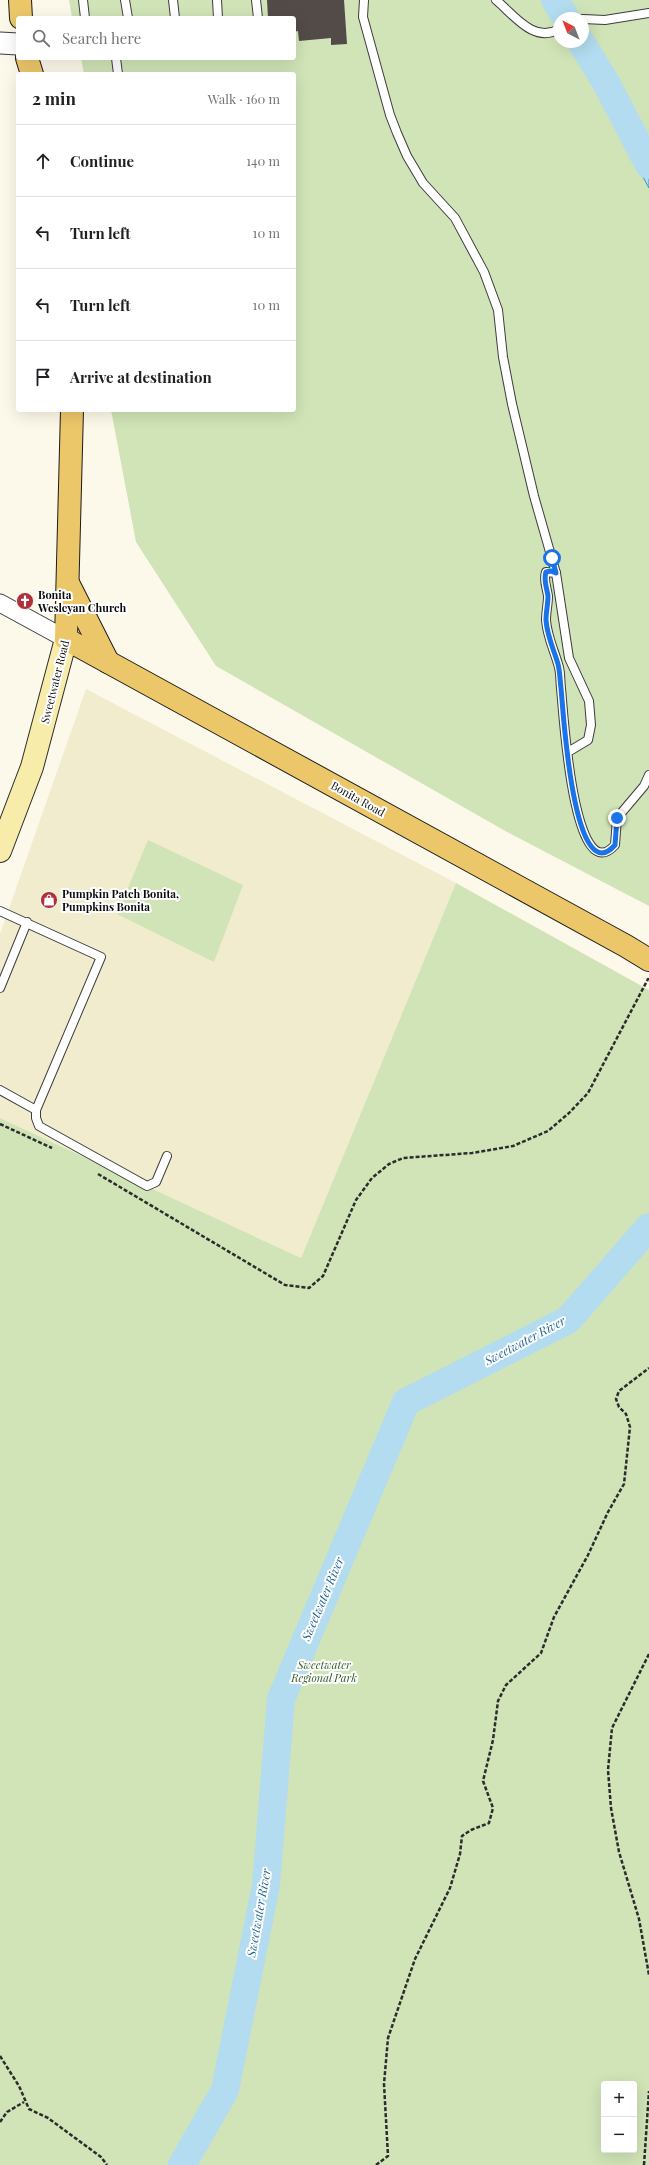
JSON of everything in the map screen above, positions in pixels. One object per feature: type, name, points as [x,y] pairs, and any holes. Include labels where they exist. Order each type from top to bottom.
[{"type":"main road","points":[[20,0],[21,16]]},
{"type":"main road","points":[[28,60],[31,72]]},
{"type":"main road","name":"Sweetwater Road","points":[[1,844],[32,767],[66,639],[72,412]]},
{"type":"main road","points":[[68,582],[108,662]]},
{"type":"main road","name":"Bonita Road","points":[[66,639],[620,942],[649,960]]},
{"type":"street","points":[[0,43],[16,44]]},
{"type":"street","points":[[0,603],[66,639]]},
{"type":"lane","points":[[83,0],[85,16]]},
{"type":"lane","points":[[125,0],[128,16]]},
{"type":"lane","points":[[173,0],[175,16]]},
{"type":"lane","points":[[216,0],[218,16]]},
{"type":"lane","points":[[256,0],[258,16]]},
{"type":"lane","points":[[364,0],[363,17],[390,115],[397,133],[407,156],[423,183],[455,218],[484,272],[498,310],[503,357],[512,404],[534,496],[556,573],[569,658],[589,701],[591,724],[588,740],[568,752]]},
{"type":"lane","points":[[496,0],[532,31],[539,34],[553,33]]},
{"type":"lane","points":[[589,19],[605,20],[649,13]]},
{"type":"lane","points":[[116,60],[118,72]]},
{"type":"lane","points":[[556,573],[551,571],[546,572],[544,577],[548,596],[546,621],[552,648],[559,665],[568,752],[568,767],[581,826],[589,845],[598,854],[610,850],[615,845],[617,818],[644,786],[649,776]]},
{"type":"lane","points":[[0,911],[101,957],[36,1110],[36,1118],[39,1126],[147,1186],[156,1182],[167,1156]]},
{"type":"lane","points":[[0,988],[27,922]]},
{"type":"lane","points":[[0,1090],[36,1110]]},
{"type":"path","points":[[93,1171],[285,1285],[308,1288],[323,1276],[356,1200],[372,1178],[389,1164],[404,1158],[472,1153],[513,1146],[548,1131],[569,1113],[588,1093],[649,980]]},
{"type":"path","points":[[0,1124],[58,1151]]},
{"type":"path","points":[[376,2165],[388,2156],[384,2084],[388,2038],[401,1998],[415,1958],[450,1888],[460,1854],[462,1836],[489,1824],[493,1808],[483,1781],[493,1740],[498,1701],[506,1685],[541,1653],[554,1617],[588,1556],[608,1512],[624,1484],[630,1427],[626,1414],[619,1408],[616,1399],[619,1391],[649,1368]]},
{"type":"path","points":[[649,1654],[612,1728],[608,1770],[611,1808],[618,1845],[639,1919],[649,1975]]},
{"type":"path","points":[[0,2056],[19,2086],[24,2102],[29,2109],[48,2118],[101,2156],[107,2165]]},
{"type":"path","points":[[644,2165],[649,2091]]},
{"type":"path","points":[[0,2122],[7,2112],[24,2102]]},
{"type":"shaded area","points":[[86,689],[456,883],[301,1258],[0,1118],[0,934]]},
{"type":"green space","points":[[69,0],[649,0],[649,906],[507,832],[216,666],[136,542],[111,412],[296,412],[296,72],[84,72],[81,60],[296,60],[296,16],[72,16]]},
{"type":"green space","points":[[148,840],[243,885],[214,962],[117,914]]},
{"type":"green space","name":"Sweetwater Regional Park","points":[[456,883],[649,990],[649,2165],[0,2165],[0,1118],[301,1258]]},
{"type":"water","points":[[543,0],[550,0],[557,12],[553,12],[553,16]]},
{"type":"water","points":[[572,48],[579,48],[649,177],[649,188]]},
{"type":"building","points":[[267,0],[344,0],[347,44],[331,45],[331,38],[299,41],[298,31],[296,32],[296,16],[268,16]]},
{"type":"waterway","name":"Sweetwater River","points":[[555,0],[562,12]]},
{"type":"waterway","name":"Sweetwater River","points":[[585,48],[605,81],[649,165]]},
{"type":"waterway","name":"Sweetwater River","points":[[182,2165],[225,2090],[266,1885],[281,1699],[406,1402],[568,1320],[649,1227]]},
{"type":"place","name":"Bonita Wesleyan Church","points":[[25,601]]},
{"type":"place","name":"Pumpkin Patch Bonita, Pumpkins Bonita","points":[[49,900]]},
{"type":"route","points":[[552,558],[556,573],[551,571],[546,572],[544,577],[548,596],[546,621],[552,648],[559,665],[568,752],[568,767],[581,826],[589,845],[598,854],[610,850],[615,845],[617,818]]}]
